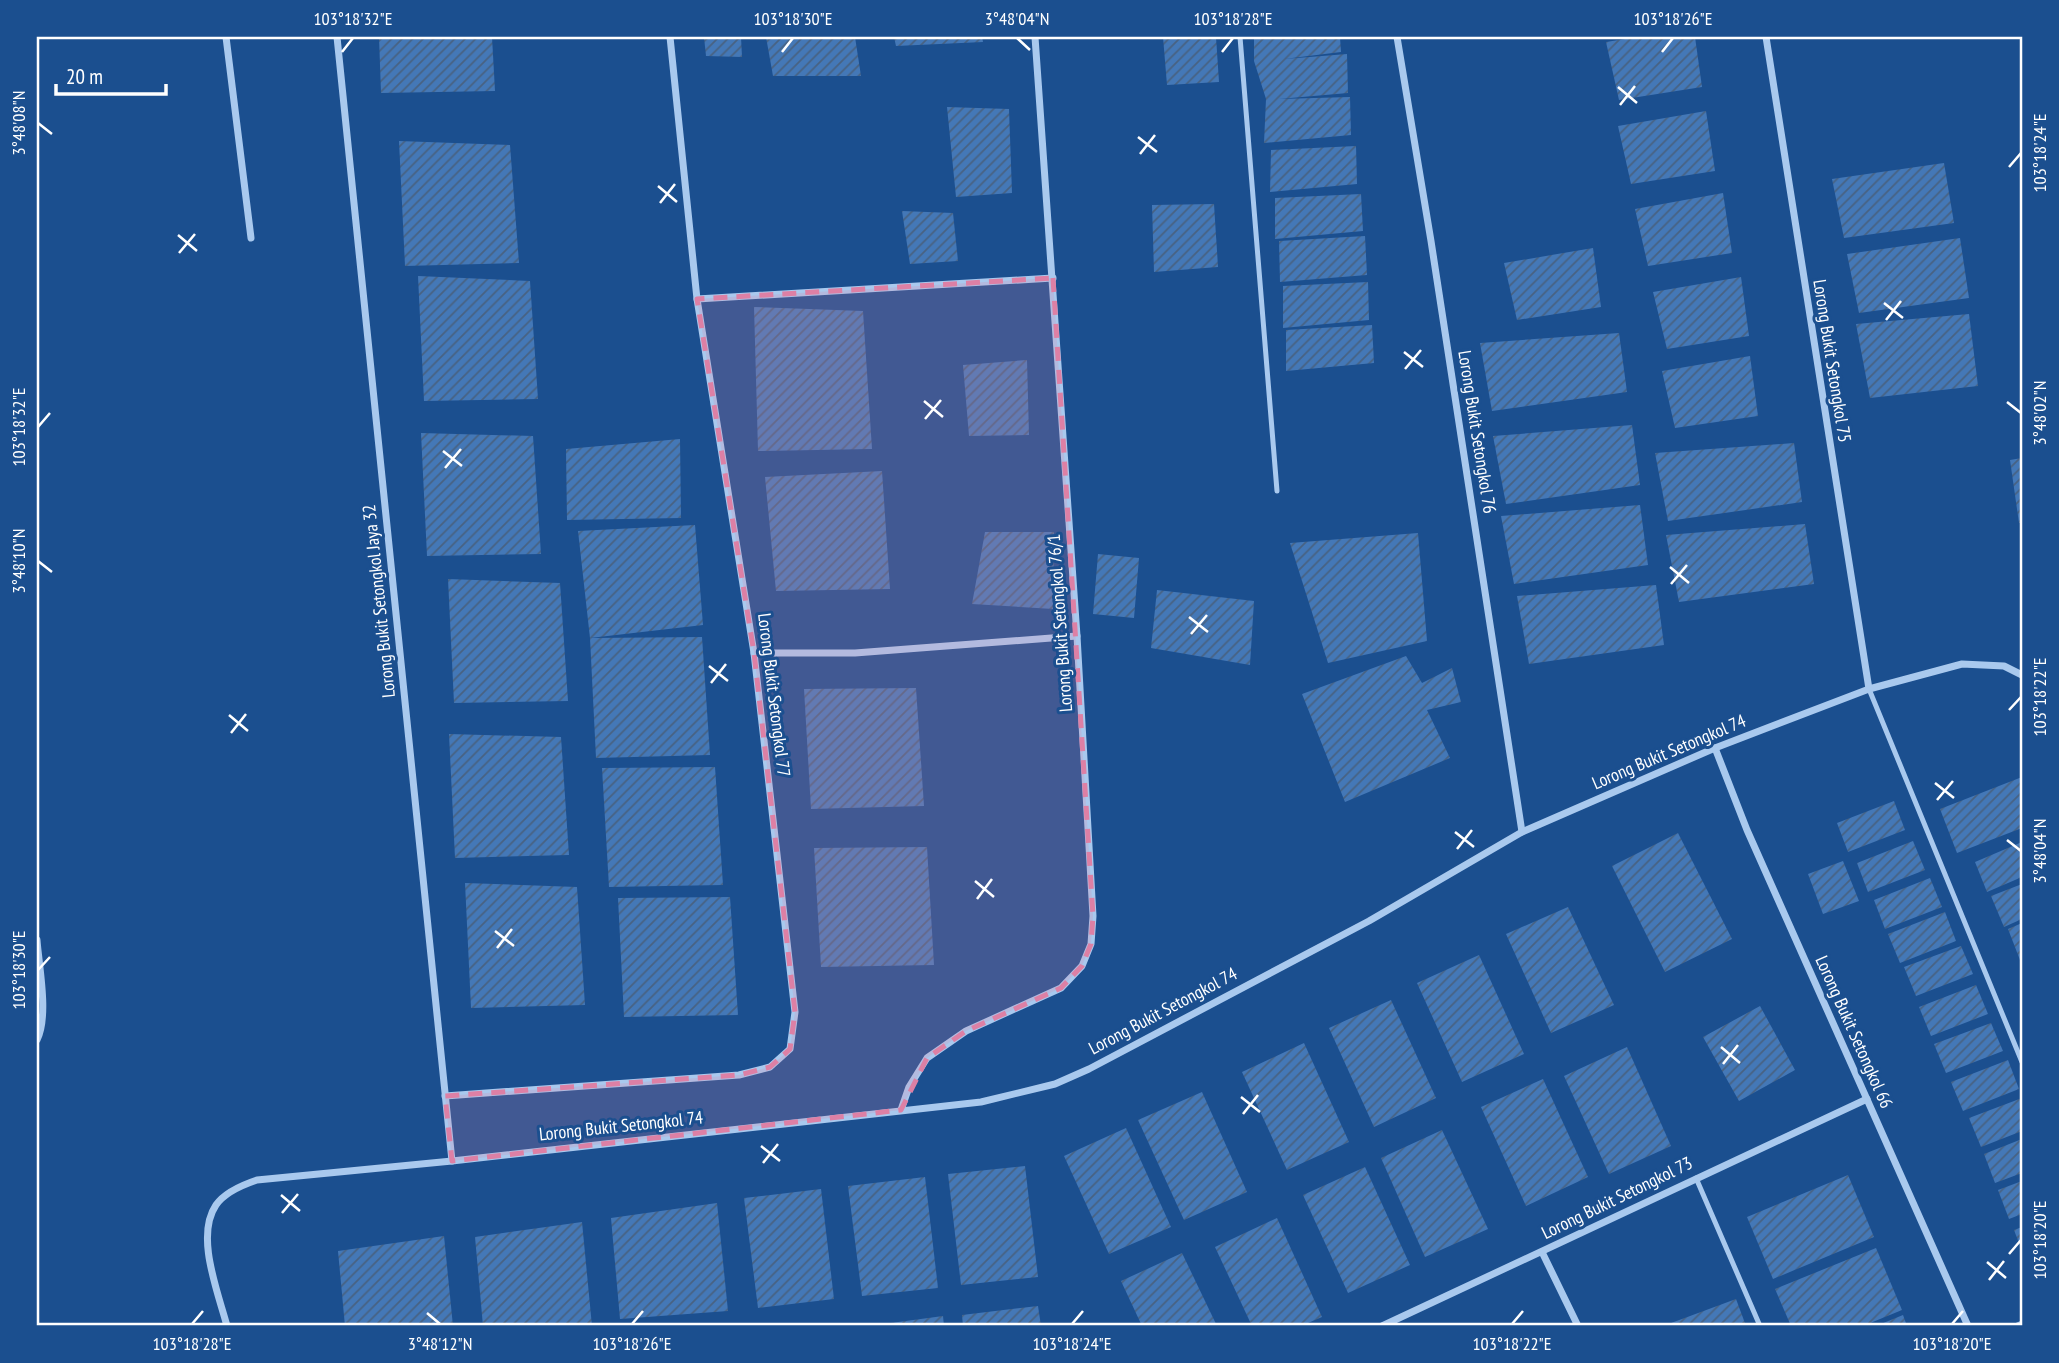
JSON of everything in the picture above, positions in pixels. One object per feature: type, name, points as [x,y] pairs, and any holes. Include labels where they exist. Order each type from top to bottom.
[{"type":"street","points":[[226,37],[251,238]]},
{"type":"street","name":"Lorong Bukit Setongkol Jaya 32","points":[[337,37],[452,1161]]},
{"type":"street","name":"Lorong Bukit Setongkol 77","points":[[445,1096],[739,1075],[770,1067],[790,1049],[795,1012],[754,653],[697,299],[670,37]]},
{"type":"street","name":"Lorong Bukit Setongkol 76/1","points":[[901,1110],[909,1087],[927,1058],[966,1031],[1060,988],[1082,966],[1091,944],[1093,916],[1077,636],[1035,37]]},
{"type":"street","name":"Lorong Bukit Setongkol 76","points":[[1397,37],[1522,832]]},
{"type":"street","name":"Lorong Bukit Setongkol 75","points":[[1766,37],[1869,689]]},
{"type":"street","points":[[697,299],[1053,278]]},
{"type":"street","points":[[754,653],[856,653],[1077,636]]},
{"type":"street","name":"Lorong Bukit Setongkol 74","points":[[227,1326],[208,1248],[206,1226],[216,1204],[235,1188],[257,1180],[981,1102],[1055,1084],[1089,1069],[1369,921],[1522,832],[1715,748],[1869,689],[1962,664],[2004,666],[2022,675]]},
{"type":"street","name":"Lorong Bukit Setongkol 66","points":[[1715,748],[1747,830],[1968,1326]]},
{"type":"street","points":[[37,940],[42,1001],[37,1040]]},
{"type":"street","name":"Lorong Bukit Setongkol 73","points":[[1382,1326],[1867,1099]]},
{"type":"street","points":[[1542,1252],[1578,1326]]},
{"type":"lane","points":[[1240,37],[1277,491]]},
{"type":"lane","points":[[1869,689],[2022,1062]]},
{"type":"lane","points":[[1696,1178],[1760,1326]]},
{"type":"lane","points":[[2015,1326],[2022,1323]]},
{"type":"highlighted area","points":[[1053,278],[1093,916],[1091,944],[1082,966],[1061,988],[966,1031],[927,1058],[901,1110],[452,1161],[445,1096],[739,1075],[770,1067],[790,1049],[795,1012],[754,653],[697,299]]},
{"type":"building","points":[[379,37],[492,37],[495,91],[381,93]]},
{"type":"building","points":[[704,37],[741,37],[742,57],[706,56]]},
{"type":"building","points":[[766,37],[855,37],[861,76],[773,76]]},
{"type":"building","points":[[894,37],[982,37],[983,42],[896,46]]},
{"type":"building","points":[[1163,37],[1216,37],[1219,82],[1167,85]]},
{"type":"building","points":[[1254,37],[1340,37],[1341,52],[1284,59],[1347,54],[1348,93],[1279,99],[1350,97],[1351,135],[1264,143],[1266,99],[1254,61]]},
{"type":"building","points":[[1638,37],[1695,37],[1702,87],[1619,100],[1606,42]]},
{"type":"building","points":[[947,107],[1009,109],[1012,193],[956,197]]},
{"type":"building","points":[[1706,111],[1715,171],[1631,184],[1618,126]]},
{"type":"building","points":[[399,141],[510,145],[519,263],[405,266]]},
{"type":"building","points":[[1356,146],[1357,184],[1270,192],[1271,150]]},
{"type":"building","points":[[1944,163],[1954,223],[1844,238],[1832,179]]},
{"type":"building","points":[[1723,193],[1732,253],[1648,266],[1635,209]]},
{"type":"building","points":[[1361,194],[1363,231],[1275,239],[1275,198]]},
{"type":"building","points":[[1214,204],[1218,267],[1154,272],[1152,205]]},
{"type":"building","points":[[902,211],[953,213],[958,261],[910,264]]},
{"type":"building","points":[[1365,236],[1367,275],[1280,282],[1279,241]]},
{"type":"building","points":[[1960,238],[1969,298],[1859,313],[1847,254]]},
{"type":"building","points":[[1593,248],[1601,307],[1517,320],[1504,263]]},
{"type":"building","points":[[418,276],[530,281],[538,399],[424,401]]},
{"type":"building","points":[[1741,277],[1749,336],[1667,349],[1653,292]]},
{"type":"building","points":[[1368,282],[1369,320],[1283,328],[1283,286]]},
{"type":"building","points":[[754,307],[863,311],[872,449],[758,451]]},
{"type":"building","points":[[1969,314],[1978,386],[1870,398],[1856,324]]},
{"type":"building","points":[[1372,325],[1374,363],[1286,371],[1286,330]]},
{"type":"building","points":[[1619,333],[1627,392],[1492,411],[1480,343]]},
{"type":"building","points":[[1750,356],[1758,416],[1675,428],[1662,371]]},
{"type":"building","points":[[1027,360],[1029,435],[969,436],[963,365]]},
{"type":"building","points":[[1632,425],[1640,485],[1506,504],[1493,436]]},
{"type":"building","points":[[421,433],[533,436],[541,554],[427,556]]},
{"type":"building","points":[[680,439],[681,518],[567,520],[566,449]]},
{"type":"building","points":[[1794,443],[1802,502],[1668,521],[1655,453]]},
{"type":"building","points":[[2022,458],[2022,523],[2019,523],[2010,460]]},
{"type":"building","points":[[882,471],[890,589],[776,591],[765,477]]},
{"type":"building","points":[[1640,505],[1648,565],[1514,584],[1501,516]]},
{"type":"building","points":[[1805,524],[1814,584],[1679,602],[1666,535]]},
{"type":"building","points":[[695,525],[703,625],[590,638],[578,531]]},
{"type":"building","points":[[985,532],[1054,532],[1053,609],[972,604]]},
{"type":"building","points":[[1418,533],[1427,641],[1328,663],[1290,543]]},
{"type":"building","points":[[1098,554],[1139,558],[1134,618],[1093,614]]},
{"type":"building","points":[[448,579],[560,583],[568,701],[454,703]]},
{"type":"building","points":[[1656,585],[1664,645],[1529,664],[1517,596]]},
{"type":"building","points":[[1157,590],[1254,601],[1250,665],[1151,648]]},
{"type":"building","points":[[702,637],[710,755],[596,758],[590,638]]},
{"type":"building","points":[[1406,656],[1422,683],[1452,668],[1461,702],[1427,710],[1450,758],[1345,802],[1302,694]]},
{"type":"building","points":[[916,688],[924,806],[811,809],[804,689]]},
{"type":"building","points":[[449,734],[561,737],[569,855],[455,858]]},
{"type":"building","points":[[715,767],[723,885],[609,887],[602,768]]},
{"type":"building","points":[[2022,777],[2022,828],[1957,853],[1940,809]]},
{"type":"building","points":[[1894,801],[1905,830],[1848,852],[1837,823]]},
{"type":"building","points":[[1678,833],[1732,939],[1665,972],[1612,866]]},
{"type":"building","points":[[1913,841],[1925,870],[1868,892],[1857,863]]},
{"type":"building","points":[[2022,842],[2022,877],[1987,892],[1975,862]]},
{"type":"building","points":[[927,847],[934,965],[821,967],[814,848]]},
{"type":"building","points":[[1843,861],[1859,901],[1823,914],[1808,874]]},
{"type":"building","points":[[1930,878],[1942,907],[1885,929],[1874,900]]},
{"type":"building","points":[[465,883],[577,887],[585,1005],[471,1008]]},
{"type":"building","points":[[2022,884],[2022,919],[2004,927],[1991,896]]},
{"type":"building","points":[[730,897],[738,1015],[624,1017],[618,898]]},
{"type":"building","points":[[1568,907],[1614,1005],[1551,1033],[1506,934]]},
{"type":"building","points":[[1945,912],[1956,941],[1900,963],[1888,934]]},
{"type":"building","points":[[2022,923],[2022,959],[2020,960],[2008,929]]},
{"type":"building","points":[[1961,946],[1973,974],[1916,996],[1904,967]]},
{"type":"building","points":[[1479,955],[1524,1054],[1462,1082],[1417,983]]},
{"type":"building","points":[[1976,985],[1988,1014],[1931,1036],[1919,1007]]},
{"type":"building","points":[[1391,1000],[1436,1098],[1374,1127],[1329,1028]]},
{"type":"building","points":[[1760,1006],[1795,1070],[1739,1101],[1703,1037]]},
{"type":"building","points":[[1991,1023],[2003,1051],[1946,1073],[1934,1044]]},
{"type":"building","points":[[1304,1043],[1349,1142],[1287,1170],[1242,1072]]},
{"type":"building","points":[[1627,1047],[1671,1146],[1609,1174],[1564,1076]]},
{"type":"building","points":[[2008,1060],[2019,1089],[1963,1111],[1951,1082]]},
{"type":"building","points":[[1543,1079],[1588,1177],[1526,1206],[1481,1107]]},
{"type":"building","points":[[1202,1092],[1247,1192],[1184,1220],[1138,1120]]},
{"type":"building","points":[[2022,1098],[2022,1131],[1981,1147],[1969,1118]]},
{"type":"building","points":[[1126,1128],[1171,1227],[1109,1254],[1064,1156]]},
{"type":"building","points":[[1442,1130],[1488,1229],[1425,1257],[1381,1158]]},
{"type":"building","points":[[2022,1139],[2022,1173],[1995,1183],[1984,1154]]},
{"type":"building","points":[[1025,1166],[1038,1277],[961,1285],[948,1174]]},
{"type":"building","points":[[1365,1167],[1410,1265],[1348,1293],[1303,1195]]},
{"type":"building","points":[[1848,1175],[1874,1237],[1773,1279],[1747,1217]]},
{"type":"building","points":[[925,1177],[938,1288],[862,1296],[848,1186]]},
{"type":"building","points":[[2022,1181],[2022,1214],[2009,1219],[1998,1190]]},
{"type":"building","points":[[821,1189],[834,1299],[758,1308],[744,1198]]},
{"type":"building","points":[[717,1203],[728,1311],[620,1319],[611,1218]]},
{"type":"building","points":[[1277,1218],[1322,1317],[1301,1326],[1252,1326],[1215,1247]]},
{"type":"building","points":[[582,1222],[592,1326],[483,1326],[475,1237]]},
{"type":"building","points":[[2022,1227],[2022,1251],[2014,1230]]},
{"type":"building","points":[[444,1236],[453,1326],[345,1326],[338,1251]]},
{"type":"building","points":[[1876,1248],[1902,1310],[1863,1326],[1791,1326],[1775,1289]]},
{"type":"building","points":[[1182,1253],[1217,1326],[1142,1326],[1121,1281]]},
{"type":"building","points":[[1736,1299],[1746,1326],[1663,1326]]},
{"type":"building","points":[[1038,1306],[1041,1326],[963,1326],[962,1315]]},
{"type":"building","points":[[1903,1315],[1907,1326],[1876,1326]]},
{"type":"building","points":[[943,1316],[944,1326],[876,1326],[876,1325]]}]
